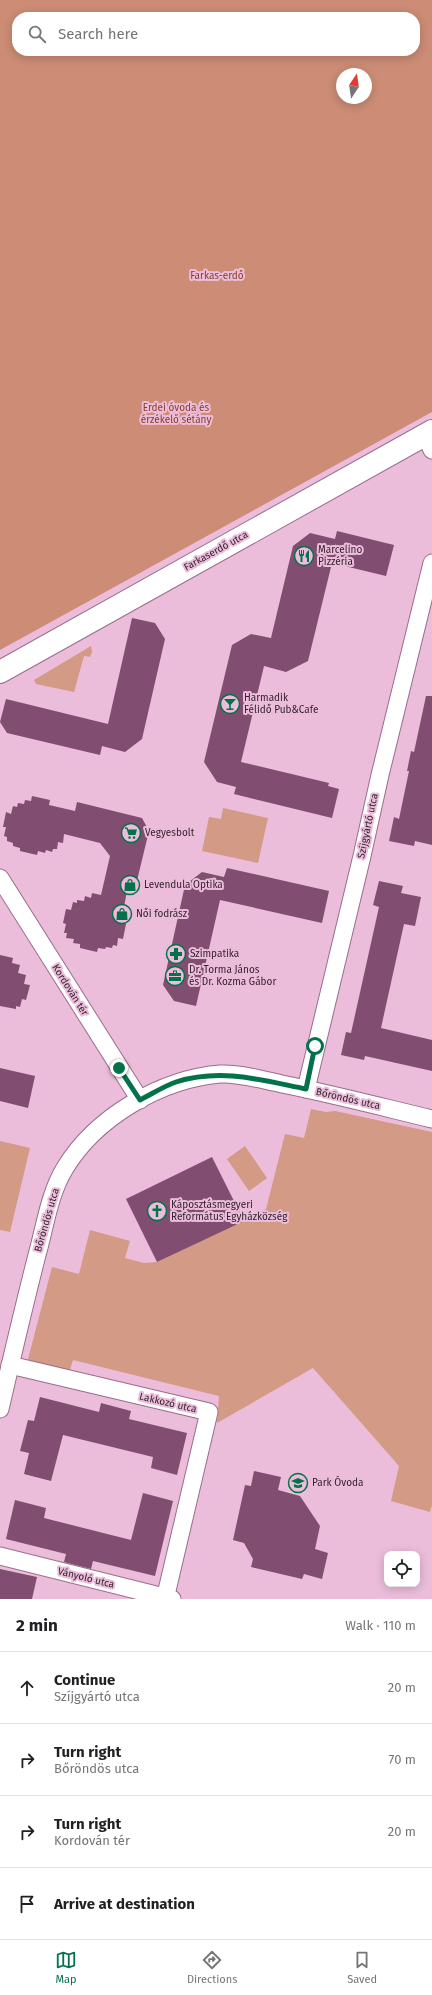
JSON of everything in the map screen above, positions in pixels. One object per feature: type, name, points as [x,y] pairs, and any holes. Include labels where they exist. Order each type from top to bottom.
[{"type":"street","name":"Farkaserdő utca","points":[[0,672],[430,438]]},
{"type":"street","name":"Szíjgyártó utca","points":[[306,1089],[362,856],[380,774],[432,563]]},
{"type":"street","name":"Kordován tér","points":[[0,878],[140,1100]]},
{"type":"street","name":"Bőröndös utca","points":[[0,1409],[33,1271],[55,1190],[64,1169],[94,1133],[140,1100],[176,1082],[221,1074],[242,1076],[306,1089],[432,1119]]},
{"type":"street","name":"Lakkozó utca","points":[[10,1365],[209,1412],[168,1598]]},
{"type":"street","name":"Ványoló utca","points":[[0,1556],[168,1598]]},
{"type":"shaded area","points":[[91,646],[92,652],[90,657],[84,656],[74,692],[36,684],[34,680]]},
{"type":"shaded area","points":[[223,808],[268,818],[258,863],[202,851],[209,817],[221,819]]},
{"type":"shaded area","points":[[311,1109],[326,1112],[335,1111],[432,1132],[432,1505],[430,1512],[391,1501],[399,1466],[313,1368],[217,1423],[219,1396],[73,1360],[69,1373],[27,1363],[52,1267],[79,1274],[90,1230],[130,1241],[125,1258],[144,1263],[157,1262],[266,1209],[285,1134],[304,1138]]},
{"type":"shaded area","points":[[0,1141],[30,1148],[10,1232],[0,1230]]},
{"type":"shaded area","points":[[245,1146],[267,1178],[249,1191],[227,1159]]},
{"type":"green space","name":"Farkas-erdő","points":[[0,0],[432,0],[432,412],[0,650]]},
{"type":"building","points":[[337,531],[394,545],[386,576],[332,563],[308,661],[286,672],[264,666],[241,762],[329,783],[328,786],[339,789],[332,818],[234,794],[236,787],[217,782],[204,762],[232,645],[251,634],[271,638],[293,546],[310,533],[335,539]]},
{"type":"building","points":[[132,618],[155,623],[165,639],[142,739],[125,752],[102,746],[100,755],[7,733],[0,722],[6,699],[108,724]]},
{"type":"building","points":[[426,696],[432,696],[432,845],[415,841],[414,846],[389,841],[394,817],[399,819],[409,771],[407,771],[411,751],[414,752]]},
{"type":"building","points":[[32,796],[50,800],[49,805],[75,811],[77,802],[142,818],[149,831],[134,893],[127,891],[121,923],[126,924],[123,939],[118,938],[117,946],[113,945],[112,948],[106,947],[105,949],[98,948],[97,952],[80,948],[80,944],[73,943],[74,939],[66,938],[67,933],[64,933],[66,924],[63,923],[66,909],[71,910],[73,902],[77,903],[77,900],[84,901],[85,896],[91,898],[92,893],[101,895],[110,856],[100,843],[64,834],[63,843],[58,842],[57,849],[53,849],[52,852],[46,850],[45,853],[38,851],[37,855],[20,851],[20,848],[13,846],[13,843],[7,841],[7,837],[4,836],[6,827],[3,827],[6,812],[11,814],[13,806],[17,807],[18,803],[24,804],[25,800],[31,801]]},
{"type":"building","points":[[227,868],[329,891],[322,923],[220,900],[196,1006],[174,1001],[163,985],[185,885],[202,872],[224,877]]},
{"type":"building","points":[[379,881],[403,886],[401,893],[421,897],[415,926],[404,924],[381,1028],[432,1040],[432,1071],[365,1056],[364,1060],[341,1055],[346,1032],[351,1033],[379,907],[373,905]]},
{"type":"building","points":[[0,955],[13,958],[12,963],[20,965],[18,973],[26,975],[24,984],[30,985],[26,1000],[22,999],[20,1007],[16,1006],[16,1009],[0,1006]]},
{"type":"building","points":[[0,1068],[35,1076],[28,1108],[0,1101]]},
{"type":"building","name":"Káposztásmegyeri Református Egyházközség","points":[[212,1157],[244,1221],[157,1262],[126,1199]]},
{"type":"building","points":[[40,1397],[99,1412],[101,1403],[131,1411],[129,1419],[187,1433],[177,1475],[151,1468],[153,1457],[63,1435],[51,1481],[24,1474],[29,1453],[20,1451],[28,1420],[34,1421]]},
{"type":"building","points":[[254,1471],[281,1477],[278,1490],[300,1496],[320,1526],[315,1549],[328,1553],[322,1579],[304,1574],[302,1579],[251,1567],[253,1559],[244,1543],[233,1540],[245,1485],[251,1486]]},
{"type":"building","points":[[143,1493],[173,1501],[155,1576],[93,1561],[91,1569],[64,1562],[66,1554],[6,1539],[15,1500],[46,1508],[44,1518],[131,1540]]},
{"type":"building","points":[[0,1569],[37,1577],[32,1599],[0,1599]]},
{"type":"place","name":"Marcelino Pizzéria","points":[[304,556]]},
{"type":"place","name":"Harmadik Félidő Pub&Cafe","points":[[230,704]]},
{"type":"place","name":"Vegyesbolt","points":[[131,833]]},
{"type":"place","name":"Levendula Optika","points":[[130,885]]},
{"type":"place","name":"Női fodrász","points":[[122,914]]},
{"type":"place","name":"Szimpatika","points":[[176,954]]},
{"type":"place","name":"Dr. Torma János és Dr. Kozma Gábor","points":[[175,976]]},
{"type":"place","name":"Káposztásmegyeri Református Egyházközség","points":[[157,1211]]},
{"type":"place","name":"Park Óvoda","points":[[298,1483]]},
{"type":"route","points":[[119,1068],[140,1100],[176,1082],[221,1074],[242,1076],[306,1089],[315,1046]]},
{"type":"park label","name":"Erdei óvoda és érzékelő sétány","points":[[176,414]]}]
